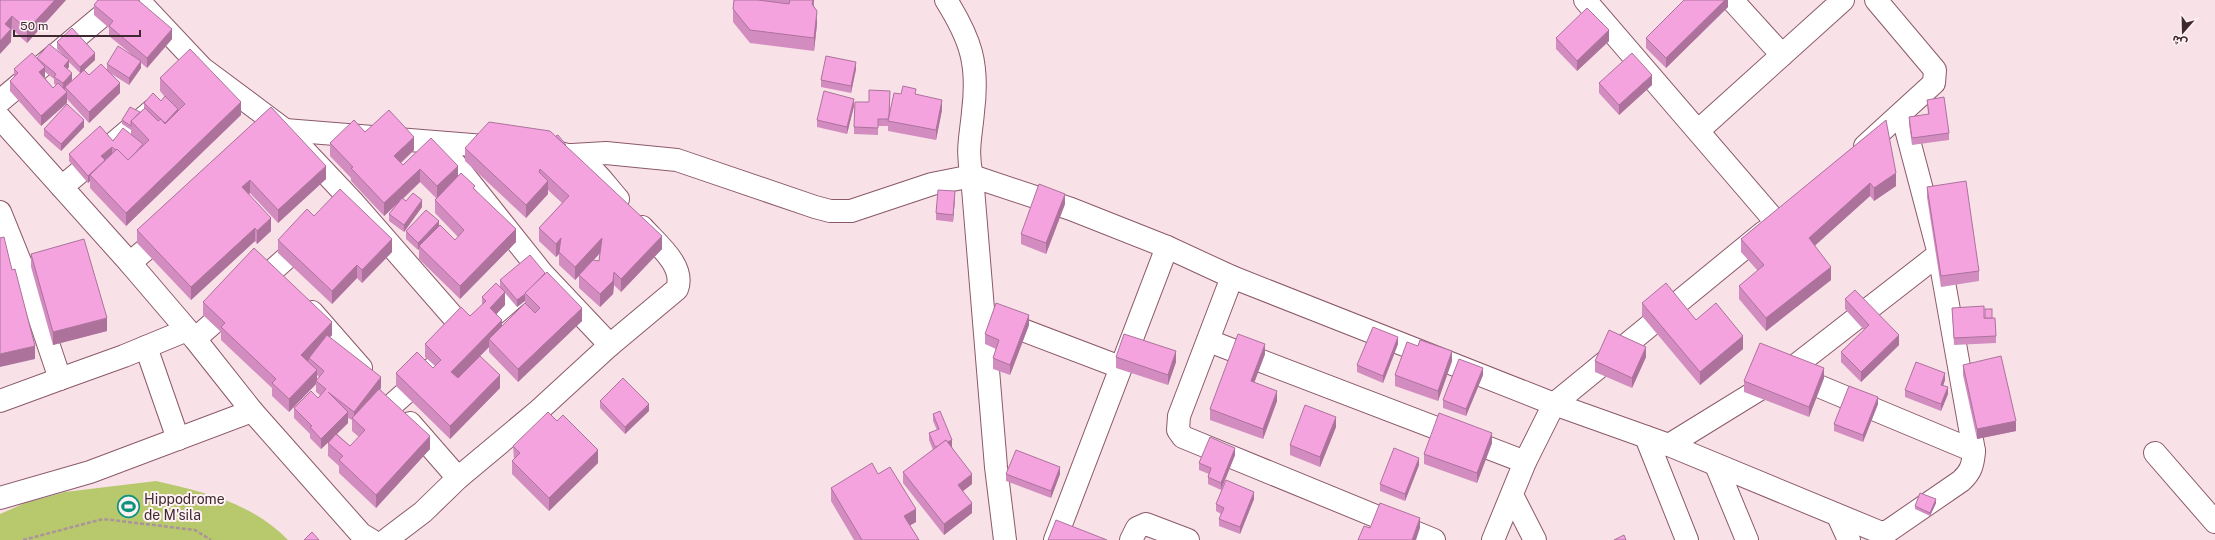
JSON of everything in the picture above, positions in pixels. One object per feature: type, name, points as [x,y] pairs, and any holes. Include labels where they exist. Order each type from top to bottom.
[{"type":"street","points":[[0,101],[120,0]]},
{"type":"street","points":[[138,0],[196,74],[284,130],[346,206],[470,336]]},
{"type":"street","points":[[946,0],[964,30],[971,49],[974,76],[973,112],[968,145],[972,176],[996,467],[1005,540]]},
{"type":"street","points":[[1585,0],[1699,130],[1776,222]]},
{"type":"street","points":[[1732,0],[1782,55]]},
{"type":"street","points":[[1699,130],[1844,0]]},
{"type":"street","points":[[1848,160],[1902,114],[1934,83],[1935,70],[1876,0]]},
{"type":"street","points":[[62,187],[166,99]]},
{"type":"street","points":[[255,156],[284,130],[522,149],[572,155],[606,153],[677,160],[808,205],[842,212],[851,211],[932,184],[972,176],[1070,209],[1167,247],[1232,278],[1554,404],[1670,446],[1890,537],[1968,474],[1973,465],[1974,451],[1939,254],[1902,114]]},
{"type":"street","points":[[0,118],[130,263],[191,334],[252,411],[361,534],[371,540]]},
{"type":"street","points":[[438,143],[542,273],[610,345]]},
{"type":"street","points":[[386,540],[423,512],[458,478],[537,412],[610,345],[677,289],[680,282],[676,265],[590,166],[572,155]]},
{"type":"street","points":[[1493,540],[1525,462],[1554,404],[1794,206]]},
{"type":"street","points":[[0,212],[23,270],[60,379]]},
{"type":"street","points":[[130,263],[183,217]]},
{"type":"street","points":[[0,401],[146,347],[191,334],[274,269],[322,227]]},
{"type":"street","points":[[85,246],[106,238]]},
{"type":"street","points":[[1054,540],[1167,247]]},
{"type":"street","points":[[1670,446],[1786,373],[1939,254]]},
{"type":"street","points":[[23,270],[43,262]]},
{"type":"street","points":[[274,269],[458,478]]},
{"type":"street","points":[[393,404],[542,273]]},
{"type":"street","points":[[1232,278],[1180,416],[1178,430],[1183,436],[1434,540]]},
{"type":"street","points":[[983,315],[1120,367]]},
{"type":"street","points":[[1209,341],[1525,462]]},
{"type":"street","points":[[146,347],[178,439]]},
{"type":"street","points":[[1786,373],[1974,451]]},
{"type":"street","points":[[1,496],[90,472],[252,411]]},
{"type":"street","points":[[1646,437],[1687,540]]},
{"type":"street","points":[[2155,453],[2211,512]]},
{"type":"street","points":[[1716,465],[1747,540]]},
{"type":"street","points":[[1512,495],[1535,540]]},
{"type":"street","points":[[1838,516],[1849,540]]},
{"type":"street","points":[[1131,540],[1136,528],[1146,524],[1188,540]]},
{"type":"path","points":[[23,540],[104,519],[195,530],[211,540]]},
{"type":"green space","name":"Hippodrome de M'sila","points":[[156,481],[209,495],[243,508],[274,527],[288,540],[0,540],[0,514],[25,503],[65,492]]},
{"type":"building","points":[[0,0],[55,0],[27,30],[12,16],[5,24],[11,29],[0,41]]},
{"type":"building","points":[[98,0],[138,0],[172,29],[147,58],[109,26],[113,21],[94,5]]},
{"type":"building","points":[[734,0],[758,0],[789,4],[790,0],[813,0],[812,4],[817,11],[814,38],[750,30],[733,9]]},
{"type":"building","points":[[1684,0],[1725,0],[1666,58],[1646,38]]},
{"type":"building","points":[[1587,8],[1609,30],[1577,61],[1556,38]]},
{"type":"building","points":[[72,28],[95,53],[80,67],[57,42]]},
{"type":"building","points":[[49,44],[69,60],[64,66],[72,73],[63,83],[54,77],[56,74],[37,58]]},
{"type":"building","points":[[118,46],[141,61],[129,78],[107,64]]},
{"type":"building","points":[[190,49],[241,102],[126,213],[90,175],[117,149],[128,160],[149,140],[131,121],[145,108],[158,121],[161,119],[165,124],[185,104],[160,78]]},
{"type":"building","points":[[32,53],[45,67],[39,72],[53,88],[58,83],[67,92],[41,116],[10,81],[18,73],[14,69]]},
{"type":"building","points":[[1632,53],[1652,75],[1619,105],[1599,83]]},
{"type":"building","points":[[826,56],[856,62],[851,86],[821,80]]},
{"type":"building","points":[[101,64],[120,83],[89,112],[65,87],[84,70],[89,75]]},
{"type":"building","points":[[903,86],[916,89],[915,94],[942,100],[936,130],[888,121],[894,93],[901,94]]},
{"type":"building","points":[[869,90],[890,91],[888,119],[878,119],[878,128],[854,127],[855,102],[869,102]]},
{"type":"building","points":[[824,91],[854,99],[847,127],[817,120]]},
{"type":"building","points":[[153,93],[161,101],[165,96],[178,109],[165,123],[144,103]]},
{"type":"building","points":[[1944,97],[1949,133],[1912,138],[1909,117],[1929,114],[1927,100]]},
{"type":"building","points":[[67,104],[84,120],[61,144],[44,129]]},
{"type":"building","points":[[130,107],[140,112],[131,121],[131,126],[122,120]]},
{"type":"building","points":[[271,107],[326,166],[278,210],[250,180],[242,187],[271,218],[257,231],[255,228],[191,287],[137,230]]},
{"type":"building","points":[[389,110],[414,137],[394,156],[403,165],[431,138],[458,166],[437,186],[420,169],[384,203],[330,143],[354,120],[365,132]]},
{"type":"building","points":[[1886,120],[1896,173],[1874,188],[1870,183],[1809,238],[1831,267],[1766,318],[1739,286],[1764,265],[1741,239]]},
{"type":"building","points":[[489,122],[550,131],[662,236],[621,279],[614,272],[613,281],[600,294],[579,275],[593,260],[599,261],[602,238],[575,267],[559,252],[561,238],[556,244],[539,228],[569,196],[540,169],[539,172],[548,181],[526,205],[465,148]]},
{"type":"building","points":[[100,126],[113,141],[123,128],[143,144],[128,160],[117,149],[116,150],[112,147],[101,156],[105,160],[88,176],[69,154]]},
{"type":"building","points":[[558,135],[566,145],[556,136]]},
{"type":"building","points":[[461,173],[475,186],[473,188],[516,229],[460,286],[419,246],[440,225],[455,240],[464,230],[435,200]]},
{"type":"building","points":[[1966,181],[1979,271],[1941,276],[1927,187]]},
{"type":"building","points":[[1039,184],[1065,194],[1046,243],[1021,234]]},
{"type":"building","points":[[340,189],[392,239],[362,270],[357,265],[332,291],[278,240],[307,209],[314,216]]},
{"type":"building","points":[[938,190],[955,191],[953,215],[936,213]]},
{"type":"building","points":[[413,193],[422,200],[404,225],[389,214],[402,198],[406,201]]},
{"type":"building","points":[[426,210],[439,221],[418,243],[406,231]]},
{"type":"building","points":[[4,237],[12,270],[15,269],[35,346],[0,354],[0,238]]},
{"type":"building","points":[[84,239],[107,318],[53,332],[31,254]]},
{"type":"building","points":[[254,248],[332,322],[301,355],[317,370],[289,399],[272,383],[276,379],[221,327],[225,323],[203,302]]},
{"type":"building","points":[[530,255],[545,273],[525,294],[517,300],[500,280]]},
{"type":"building","points":[[547,272],[582,308],[518,369],[489,339],[525,303],[535,313],[540,308],[525,293]]},
{"type":"building","points":[[496,283],[505,292],[490,308],[502,320],[451,372],[458,378],[480,356],[500,375],[450,426],[396,373],[417,352],[433,368],[441,360],[425,344],[461,307],[470,316],[486,301],[482,297]]},
{"type":"building","points":[[1666,283],[1696,320],[1716,303],[1743,336],[1700,372],[1642,303]]},
{"type":"building","points":[[1855,290],[1899,335],[1861,372],[1841,352],[1869,325],[1845,299]]},
{"type":"building","points":[[996,303],[1029,315],[1010,365],[993,358],[999,340],[985,334]]},
{"type":"building","points":[[1984,306],[1984,318],[1995,318],[1996,336],[1954,338],[1952,308]]},
{"type":"building","points":[[1985,309],[1992,309],[1992,318],[1985,318]]},
{"type":"building","points":[[1373,327],[1398,337],[1383,376],[1357,365]]},
{"type":"building","points":[[1609,330],[1646,347],[1632,378],[1595,361]]},
{"type":"building","points":[[1124,334],[1176,351],[1168,375],[1116,357]]},
{"type":"building","points":[[1238,334],[1265,344],[1251,381],[1277,391],[1263,429],[1210,409]]},
{"type":"building","points":[[327,335],[381,377],[354,412],[328,392],[348,412],[321,439],[310,427],[312,426],[294,408],[311,391],[318,398],[326,389],[316,381],[324,371],[309,358]]},
{"type":"building","points":[[1420,340],[1452,351],[1438,391],[1395,375],[1407,342],[1418,346]]},
{"type":"building","points":[[1760,343],[1824,368],[1809,407],[1744,381]]},
{"type":"building","points":[[2001,356],[2016,421],[1977,429],[1963,365]]},
{"type":"building","points":[[1459,359],[1483,368],[1466,409],[1443,400]]},
{"type":"building","points":[[1916,362],[1945,373],[1941,385],[1948,387],[1941,404],[1905,390]]},
{"type":"building","points":[[623,378],[649,404],[625,427],[600,401]]},
{"type":"building","points":[[1849,386],[1878,397],[1863,435],[1834,424]]},
{"type":"building","points":[[379,389],[430,436],[376,495],[339,460],[343,456],[328,443],[336,434],[350,446],[365,430],[352,418]]},
{"type":"building","points":[[1305,405],[1336,417],[1320,457],[1290,445]]},
{"type":"building","points":[[940,411],[952,440],[947,442],[946,440],[935,447],[929,433],[939,429],[933,414]]},
{"type":"building","points":[[548,412],[557,421],[563,415],[598,450],[549,498],[512,461],[520,453],[513,446]]},
{"type":"building","points":[[1439,413],[1492,433],[1477,473],[1424,454]]},
{"type":"building","points":[[1210,437],[1235,448],[1221,483],[1208,477],[1211,468],[1199,463]]},
{"type":"building","points":[[946,440],[972,474],[958,485],[972,503],[944,524],[903,472]]},
{"type":"building","points":[[1394,448],[1419,458],[1405,494],[1380,484]]},
{"type":"building","points":[[1016,450],[1060,467],[1051,491],[1006,474]]},
{"type":"building","points":[[872,463],[878,474],[890,467],[916,509],[904,516],[919,540],[862,540],[831,488]]},
{"type":"building","points":[[1226,480],[1254,492],[1240,527],[1219,519],[1224,508],[1216,504]]},
{"type":"building","points":[[1920,493],[1936,499],[1930,513],[1915,506]]},
{"type":"building","points":[[1380,503],[1420,518],[1412,540],[1358,540],[1364,526],[1370,528]]},
{"type":"building","points":[[1056,520],[1107,540],[1048,540]]},
{"type":"building","points":[[312,532],[319,540],[304,540]]},
{"type":"building","points":[[1624,535],[1626,540],[1614,540]]},
{"type":"place","name":"Hippodrome de M'sila","points":[[129,507]]}]
